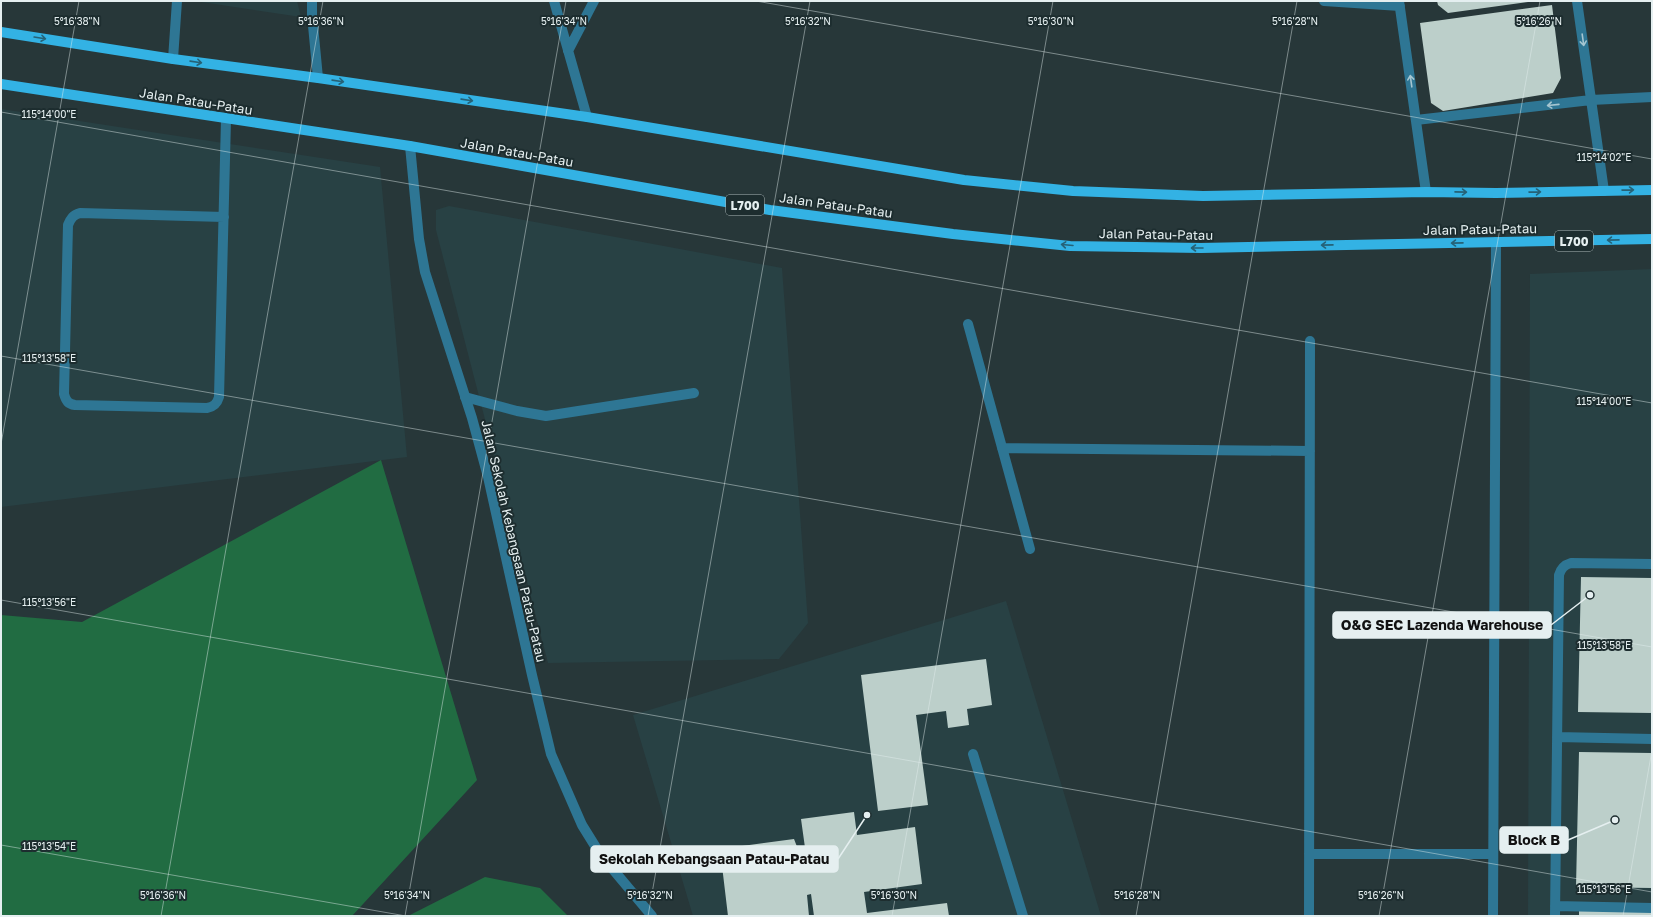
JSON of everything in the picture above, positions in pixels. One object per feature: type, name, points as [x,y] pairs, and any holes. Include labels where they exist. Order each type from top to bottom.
[{"type":"main road","points":[[1,32],[173,59],[318,78],[586,118],[964,180],[1073,191],[1203,196],[1652,190]]},
{"type":"main road","name":"Jalan Patau-Patau","points":[[1,84],[410,146],[770,210],[953,234],[1070,246],[1201,248],[1652,239]]},
{"type":"street","points":[[173,59],[177,1]]},
{"type":"street","points":[[312,1],[318,78]]},
{"type":"street","points":[[554,1],[586,118]]},
{"type":"street","points":[[568,51],[594,1]]},
{"type":"street","points":[[1324,1],[1400,4],[1426,192]]},
{"type":"street","points":[[1577,1],[1604,190]]},
{"type":"street","points":[[1416,120],[1591,100],[1652,97]]},
{"type":"street","points":[[224,216],[74,214],[68,225],[64,394],[70,404],[207,408],[213,407],[217,403],[219,397],[224,216],[226,118]]},
{"type":"street","name":"Jalan Sekolah Kebangsaan Patau-Patau","points":[[410,146],[418,232],[426,272],[488,477],[532,675],[552,754],[582,825],[600,854],[652,916]]},
{"type":"street","points":[[1493,916],[1496,242]]},
{"type":"street","points":[[968,324],[1030,549]]},
{"type":"street","points":[[1309,916],[1310,341]]},
{"type":"street","points":[[465,397],[517,411],[546,416],[694,393]]},
{"type":"street","points":[[1002,448],[1310,451]]},
{"type":"street","points":[[1652,564],[1571,563],[1565,565],[1561,569],[1559,575],[1555,911],[1652,908]]},
{"type":"street","points":[[1557,737],[1652,739]]},
{"type":"street","points":[[973,754],[1023,916]]},
{"type":"street","points":[[1309,854],[1493,854]]},
{"type":"shaded area","points":[[195,1],[297,1],[301,17]]},
{"type":"shaded area","points":[[1,109],[380,167],[407,457],[1,507]]},
{"type":"shaded area","points":[[449,206],[782,268],[808,623],[779,659],[548,663],[436,230],[436,210]]},
{"type":"shaded area","points":[[1652,269],[1652,916],[1528,916],[1530,274]]},
{"type":"shaded area","points":[[1006,601],[1101,916],[693,916],[633,715]]},
{"type":"green space","points":[[381,460],[477,780],[352,916],[1,916],[1,615],[82,622]]},
{"type":"green space","points":[[485,877],[540,888],[568,916],[408,916]]},
{"type":"building","points":[[1437,1],[1528,2],[1448,13],[1438,5]]},
{"type":"building","points":[[1552,5],[1561,78],[1553,93],[1443,111],[1431,103],[1420,23]]},
{"type":"building","points":[[1581,577],[1652,578],[1652,713],[1578,712]]},
{"type":"building","points":[[986,659],[992,705],[967,709],[969,725],[948,728],[946,711],[916,715],[928,805],[878,811],[861,675]]},
{"type":"building","points":[[1579,752],[1652,753],[1652,888],[1576,887]]},
{"type":"building","points":[[854,812],[857,835],[915,827],[922,884],[864,892],[867,913],[947,903],[949,916],[814,916],[811,894],[807,895],[809,916],[728,916],[720,849],[794,839],[803,862],[807,862],[801,819]]},
{"type":"building","points":[[1579,909],[1652,911],[1652,916],[1579,916]]},
{"type":"place","name":"O&G SEC Lazenda Warehouse","points":[[1590,595]]},
{"type":"place","name":"Sekolah Kebangsaan Patau-Patau","points":[[867,815]]},
{"type":"place","name":"Block B","points":[[1615,820]]}]
